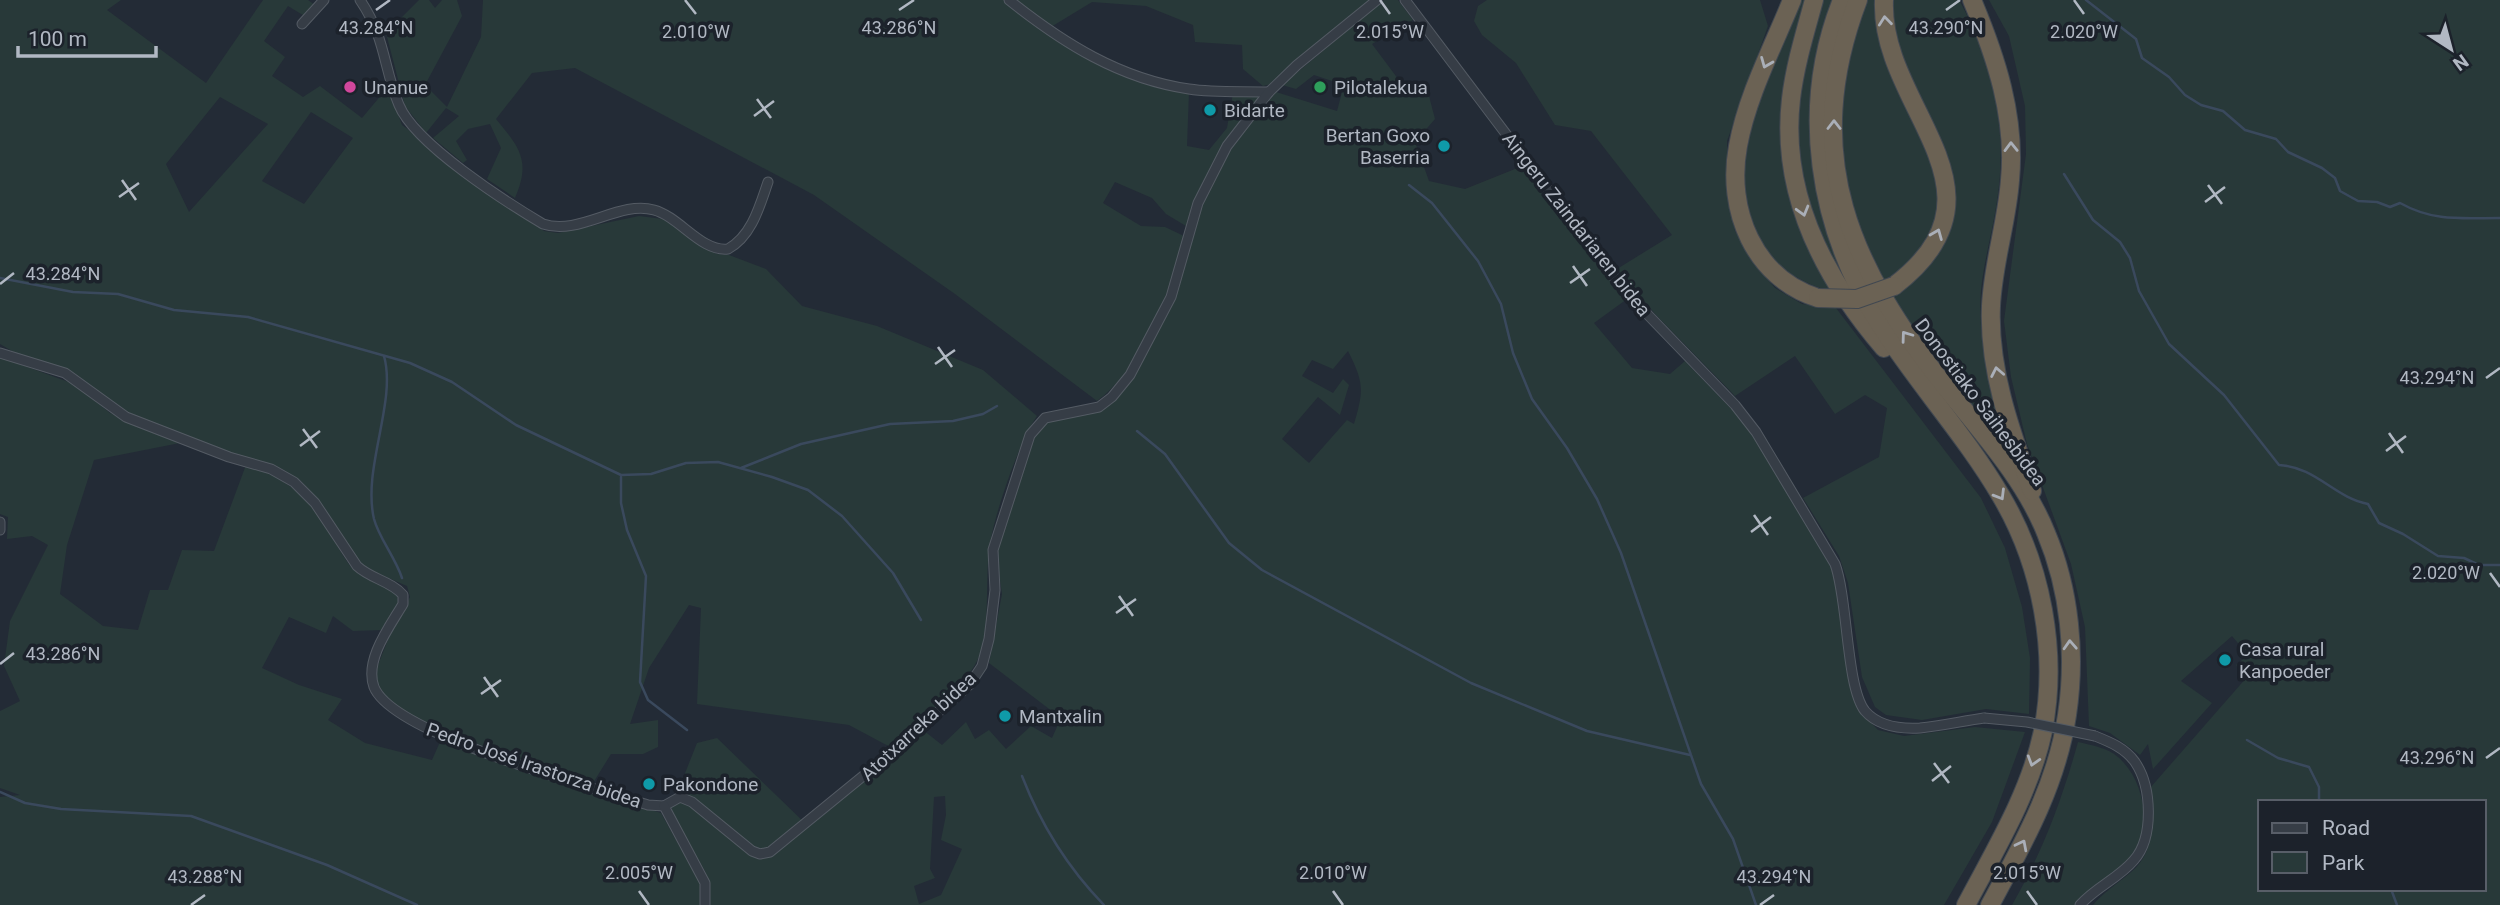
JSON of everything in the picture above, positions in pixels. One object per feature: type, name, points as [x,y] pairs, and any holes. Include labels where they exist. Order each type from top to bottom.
[{"type":"highway","points":[[1792,0],[1758,82],[1738,146],[1736,185],[1742,223],[1758,255],[1784,282],[1800,292],[1818,298],[1857,299],[1894,286],[1911,273],[1931,248],[1943,218],[1947,196],[1938,154],[1896,68],[1888,43],[1884,0]]},
{"type":"highway","points":[[1814,0],[1798,56],[1790,101],[1791,160],[1802,214],[1821,257],[1855,314],[1961,439]]},
{"type":"highway","name":"Donostiako Saihesbidea","points":[[1842,0],[1830,29],[1820,87],[1818,137],[1826,198],[1857,285],[1887,335],[2001,496],[2029,554],[2045,617],[2048,681],[2043,732],[2014,813],[1966,905]]},
{"type":"highway","name":"Donostiako Saihesbidea","points":[[1858,0],[1841,58],[1834,125],[1838,180],[1851,232],[1867,272],[1888,310],[2008,467],[2046,531],[2061,579],[2069,629],[2071,671],[2059,755],[2045,798],[1990,905]]},
{"type":"highway","points":[[1972,0],[2001,76],[2012,141],[2010,180],[1991,306],[1995,370],[2018,452],[2046,531]]},
{"type":"street","points":[[302,24],[324,0]]},
{"type":"street","points":[[360,0],[382,42],[400,108],[414,130],[543,224],[561,228],[629,211],[654,209],[713,247],[728,249],[740,241],[749,227],[768,182]]},
{"type":"street","points":[[1009,0],[1079,51],[1149,80],[1191,89],[1269,92]]},
{"type":"street","name":"Atotxarreka bidea","points":[[664,806],[680,797],[692,802],[752,851],[760,854],[770,852],[881,762],[970,684],[982,666],[989,639],[995,590],[993,550],[1030,435],[1045,418],[1099,407],[1112,397],[1130,374],[1171,297],[1204,192],[1227,146],[1269,92],[1297,65],[1377,0]]},
{"type":"street","name":"Aingeru Zaindariaren bidea","points":[[1405,0],[1623,289],[1735,405],[1771,454],[1835,564],[1842,583],[1857,691],[1864,709],[1878,721],[1919,728],[1983,718],[2026,722],[2095,736],[2124,751],[2136,764],[2146,800],[2146,836],[2142,850],[2132,863],[2098,887],[2080,905]]},
{"type":"street","name":"Pedro José Irastorza bidea","points":[[0,353],[65,373],[126,417],[229,457],[271,469],[294,482],[315,503],[356,566],[365,573],[397,587],[403,595],[403,604],[372,664],[373,686],[386,705],[416,724],[456,742],[648,805],[664,806]]},
{"type":"street","points":[[0,522],[0,530]]},
{"type":"street","points":[[664,806],[705,883],[705,905]]},
{"type":"green space","points":[[0,0],[121,0],[107,10],[206,83],[263,0],[308,0],[319,8],[311,20],[288,6],[264,41],[285,57],[272,76],[303,97],[320,86],[362,118],[388,87],[402,125],[544,231],[558,233],[639,216],[663,219],[717,254],[729,255],[766,269],[802,306],[877,326],[983,370],[1037,416],[1015,461],[991,536],[986,622],[977,661],[961,684],[892,748],[849,725],[697,704],[701,608],[689,605],[649,668],[630,724],[658,720],[658,747],[643,754],[611,754],[593,783],[459,741],[389,704],[378,689],[376,670],[391,632],[410,597],[407,586],[363,567],[322,504],[301,481],[282,469],[229,454],[124,411],[78,377],[55,365],[17,354],[0,344]],"holes":[[[220,97],[268,124],[189,212],[166,164]],[[311,112],[353,138],[304,204],[262,181]]]},
{"type":"green space","points":[[419,0],[429,0],[435,8],[442,0],[457,0],[462,16],[425,85],[447,107],[481,37],[483,0],[1005,0],[1077,52],[1146,84],[1189,92],[1187,146],[1209,150],[1227,128],[1233,93],[1264,95],[1219,157],[1201,189],[1186,226],[1166,214],[1152,198],[1115,182],[1103,203],[1141,226],[1165,227],[1184,236],[1172,280],[1141,349],[1113,387],[1097,401],[955,294],[814,195],[575,68],[532,73],[496,119],[517,147],[522,164],[520,185],[515,198],[487,179],[501,148],[490,124],[468,129],[456,141],[467,160],[463,163],[433,138],[459,116],[446,108],[426,133],[405,106],[386,33]]},
{"type":"green space","points":[[1017,0],[1370,0],[1275,83],[1263,86],[1243,69],[1242,45],[1195,42],[1193,25],[1146,6],[1092,2],[1051,27]]},
{"type":"green space","points":[[1384,0],[1398,0],[1413,20],[1372,44],[1410,95],[1429,96],[1435,119],[1415,142],[1429,181],[1465,189],[1525,165],[1627,299],[1594,323],[1632,368],[1670,374],[1685,361],[1747,425],[1829,560],[1838,589],[1857,708],[1878,730],[1904,736],[1975,727],[2025,732],[1992,822],[1944,905],[709,905],[710,885],[705,871],[672,814],[672,806],[697,743],[717,738],[809,827],[923,730],[942,745],[966,722],[975,739],[989,730],[1006,749],[1031,726],[1052,738],[1061,718],[989,663],[1002,594],[996,553],[1031,438],[1047,421],[1116,397],[1175,292],[1201,203],[1228,150],[1276,92],[1337,111],[1344,85],[1314,75],[1296,89],[1282,85]],"holes":[[[1348,351],[1361,387],[1354,424],[1347,420],[1309,463],[1282,439],[1318,397],[1340,415],[1349,385],[1343,379],[1333,393],[1302,376],[1312,360],[1333,369]],[[945,796],[946,815],[941,840],[962,849],[941,895],[919,904],[914,886],[935,878],[930,869],[934,797]]]},
{"type":"green space","points":[[1487,0],[1760,0],[1768,26],[1727,141],[1727,192],[1735,231],[1753,263],[1775,288],[1802,304],[1836,308],[1981,498],[2005,548],[2022,607],[2030,658],[2029,714],[1986,709],[1922,720],[1886,715],[1875,707],[1862,677],[1848,583],[1839,556],[1803,498],[1879,457],[1887,408],[1865,395],[1835,414],[1795,356],[1735,396],[1656,315],[1617,269],[1672,235],[1591,131],[1555,125],[1516,63],[1482,35],[1474,21],[1478,6]]},
{"type":"green space","points":[[1800,0],[1959,0],[1971,24],[1989,72],[1999,123],[2000,175],[1982,279],[1980,312],[1988,375],[2011,457],[1895,303],[1874,265],[1826,290],[1783,268],[1757,238],[1746,203],[1746,163],[1754,120]]},
{"type":"green space","points":[[1989,0],[2500,0],[2500,905],[2093,905],[2139,865],[2149,845],[2151,834],[2150,788],[2247,677],[2236,665],[2248,655],[2232,636],[2181,681],[2212,703],[2153,769],[2148,744],[2140,755],[2110,733],[2089,726],[2085,627],[2071,564],[2027,444],[2011,377],[2004,321],[2026,154],[2025,106],[2009,36]]},
{"type":"green space","points":[[0,357],[74,384],[110,413],[180,443],[94,460],[67,545],[60,594],[103,626],[138,630],[150,590],[168,590],[182,550],[214,551],[246,465],[274,477],[296,491],[314,510],[352,568],[394,591],[398,605],[383,630],[353,631],[333,616],[326,633],[289,617],[262,668],[299,685],[342,699],[328,720],[365,743],[432,760],[440,742],[661,813],[701,885],[702,905],[0,905],[0,797],[20,795],[0,788],[0,711],[20,701],[4,666],[10,621],[48,545],[32,536],[7,539],[8,517],[0,514]]},
{"type":"green space","points":[[2078,742],[2114,754],[2132,774],[2139,788],[2144,817],[2139,844],[2126,863],[2075,905],[2012,905],[2050,826]]},
{"type":"waterway","points":[[2086,0],[2136,39],[2142,58],[2169,77],[2185,95],[2201,105],[2223,111],[2245,130],[2276,139],[2288,152],[2322,168],[2335,178],[2340,191],[2358,201],[2377,202],[2390,207],[2400,203],[2412,209],[2448,218],[2500,218]]},
{"type":"waterway","points":[[2064,174],[2093,220],[2120,242],[2130,258],[2139,291],[2169,344],[2224,395],[2279,465],[2304,471],[2345,496],[2368,504],[2379,523],[2403,534],[2438,556],[2464,558],[2479,565],[2500,565]]},
{"type":"waterway","points":[[1409,185],[1432,203],[1478,261],[1501,304],[1513,353],[1532,399],[1567,448],[1597,499],[1621,553],[1701,784],[1733,839],[1756,905]]},
{"type":"waterway","points":[[0,278],[73,292],[118,294],[174,310],[248,317],[410,363],[452,382],[516,425],[621,475],[651,474],[686,463],[718,462],[808,490],[842,516],[893,573],[921,620]]},
{"type":"waterway","points":[[384,356],[386,394],[372,478],[372,499],[376,526],[402,578]]},
{"type":"waterway","points":[[741,468],[801,444],[890,424],[953,421],[983,414],[997,406]]},
{"type":"waterway","points":[[1137,431],[1165,454],[1229,543],[1262,570],[1471,683],[1587,731],[1690,755]]},
{"type":"waterway","points":[[621,477],[621,503],[627,530],[646,576],[640,682],[648,700],[687,730]]},
{"type":"waterway","points":[[2247,740],[2278,758],[2309,767],[2319,787],[2319,800]]},
{"type":"waterway","points":[[1022,776],[1056,845],[1078,876],[1104,905]]},
{"type":"waterway","points":[[0,792],[25,803],[61,809],[191,816],[327,865],[417,905]]},
{"type":"waterway","points":[[2392,891],[2397,905]]},
{"type":"place","name":"Unanue","points":[[350,87]]},
{"type":"place","name":"Pilotalekua","points":[[1320,87]]},
{"type":"place","name":"Bidarte","points":[[1210,110]]},
{"type":"place","name":"Bertan Goxo Baserria","points":[[1444,146]]},
{"type":"place","name":"Casa rural Kanpoeder","points":[[2225,660]]},
{"type":"place","name":"Mantxalin","points":[[1005,716]]},
{"type":"place","name":"Pakondone","points":[[649,784]]}]
